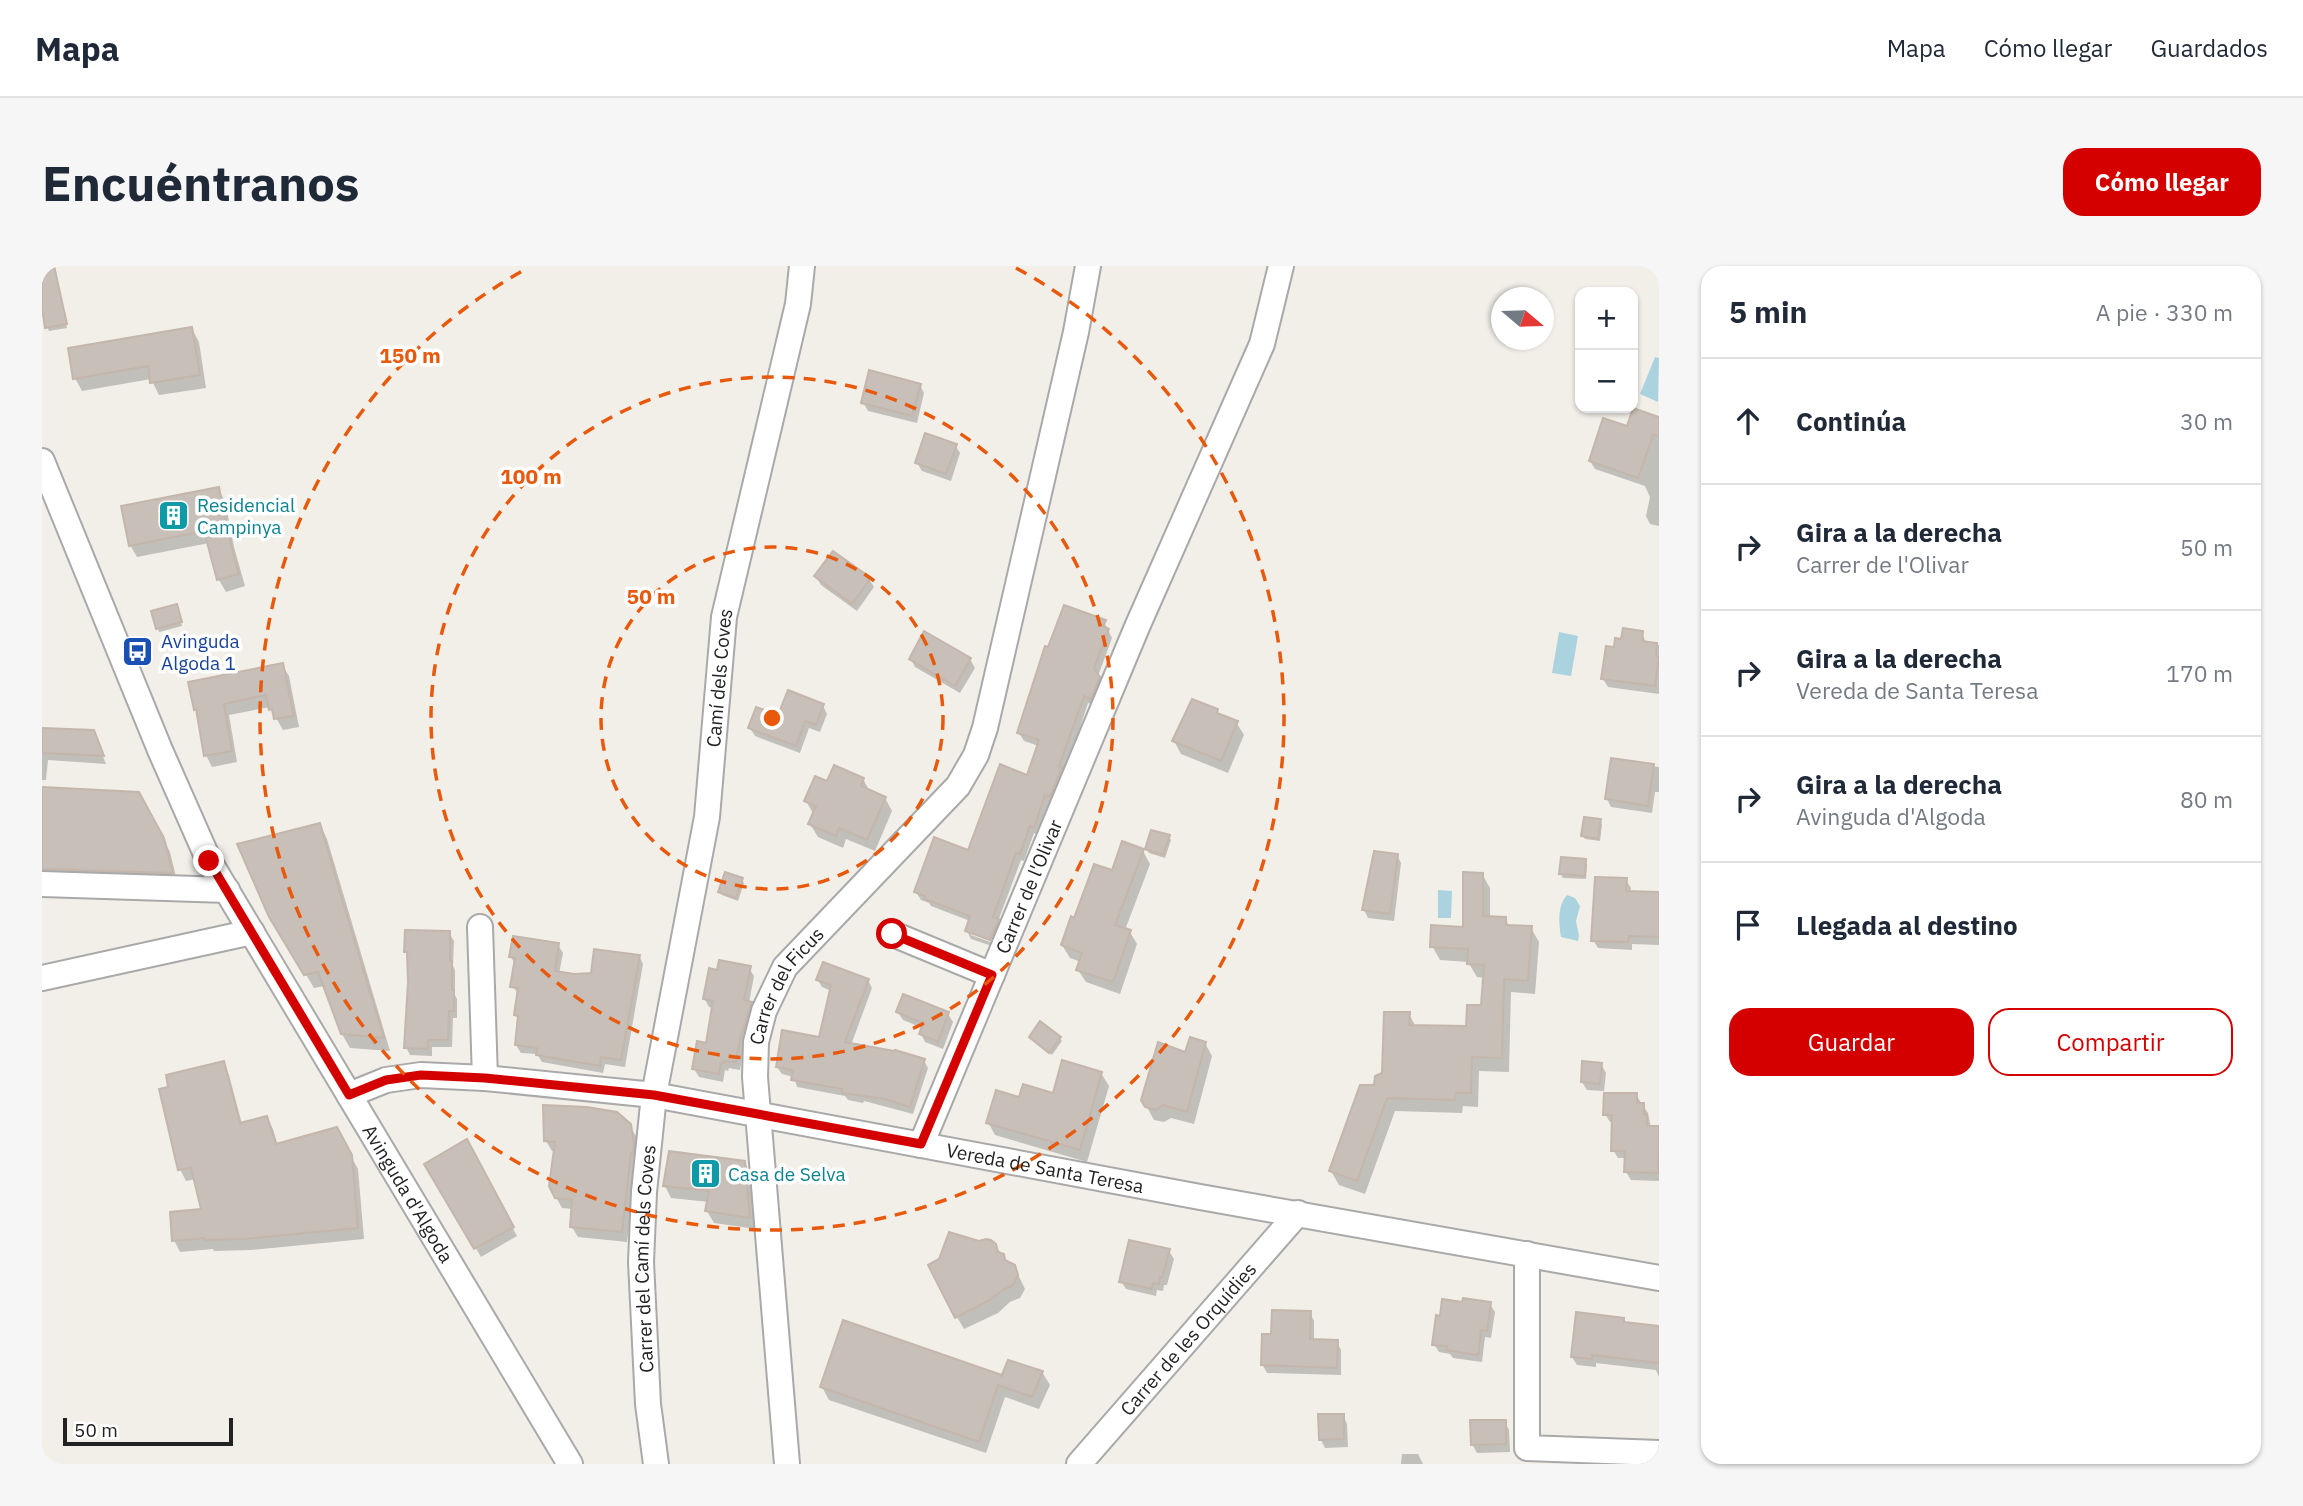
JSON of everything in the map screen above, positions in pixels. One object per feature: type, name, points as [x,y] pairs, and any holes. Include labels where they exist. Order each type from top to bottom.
[{"type":"street","name":"Camí dels Coves","points":[[654,1095],[707,817],[724,617],[798,304],[802,266]]},
{"type":"street","name":"Carrer del Ficus","points":[[787,1464],[755,1077],[756,1042],[764,1011],[785,967],[958,786],[976,755],[985,728],[1022,573],[1076,332],[1088,266]]},
{"type":"street","name":"Carrer de l'Olivar","points":[[921,1144],[1137,627],[1262,344],[1281,266]]},
{"type":"street","name":"Avinguda d'Algoda","points":[[42,461],[160,750],[209,861],[570,1464]]},
{"type":"street","points":[[42,884],[226,890]]},
{"type":"street","points":[[480,927],[485,1078]]},
{"type":"street","points":[[42,978],[252,932]]},
{"type":"street","points":[[892,934],[992,975]]},
{"type":"street","name":"Vereda de Santa Teresa","points":[[349,1095],[386,1080],[421,1075],[485,1078],[654,1095],[1200,1197],[1659,1278]]},
{"type":"street","name":"Carrer del Camí dels Coves","points":[[654,1095],[644,1192],[641,1262],[648,1404],[656,1464]]},
{"type":"street","name":"Carrer de les Orquídies","points":[[1079,1464],[1298,1213]]},
{"type":"street","points":[[1527,1254],[1527,1448],[1659,1453]]},
{"type":"water","points":[[1655,357],[1659,358],[1658,402],[1640,394]]},
{"type":"water","points":[[1559,632],[1578,636],[1571,676],[1552,673]]},
{"type":"water","points":[[1438,890],[1452,891],[1451,918],[1438,918]]},
{"type":"water","points":[[1567,895],[1575,898],[1580,906],[1576,921],[1578,941],[1561,937],[1560,909]]},
{"type":"building","points":[[42,266],[54,266],[67,324],[45,328]]},
{"type":"building","points":[[192,327],[200,375],[150,383],[148,366],[73,379],[68,348]]},
{"type":"building","points":[[869,370],[921,384],[912,416],[861,403]]},
{"type":"building","points":[[1638,410],[1659,417],[1659,436],[1653,435],[1638,478],[1589,461],[1603,418],[1627,426],[1631,413],[1638,413]]},
{"type":"building","points":[[925,433],[957,444],[946,474],[915,463]]},
{"type":"building","name":"Residencial Campinya","points":[[219,487],[239,574],[217,580],[204,531],[129,546],[121,506]]},
{"type":"building","points":[[833,551],[871,578],[852,604],[814,576]]},
{"type":"building","points":[[177,604],[182,622],[156,629],[151,611]]},
{"type":"building","points":[[1064,605],[1106,620],[1103,626],[1109,629],[1094,668],[1100,677],[1091,699],[1084,696],[1050,797],[1045,795],[1034,828],[1030,826],[1020,854],[1016,853],[993,917],[999,919],[990,940],[965,931],[970,916],[925,899],[925,896],[914,892],[934,837],[968,850],[1000,764],[1027,775],[1039,740],[1017,733],[1045,646],[1048,647]]},
{"type":"building","points":[[1623,628],[1643,631],[1642,641],[1657,643],[1656,656],[1659,657],[1655,686],[1601,679],[1606,646],[1614,647],[1615,638],[1621,639]]},
{"type":"building","points":[[924,631],[971,658],[955,686],[909,659]]},
{"type":"building","points":[[283,663],[294,716],[274,719],[266,695],[224,704],[232,751],[204,756],[196,709],[194,710],[188,682]]},
{"type":"building","points":[[788,690],[824,704],[816,725],[805,721],[796,746],[748,728],[756,707],[778,715]]},
{"type":"building","points":[[1192,699],[1218,709],[1217,713],[1238,721],[1221,761],[1172,741]]},
{"type":"building","points":[[42,728],[94,730],[104,756],[42,753]]},
{"type":"building","points":[[1611,758],[1654,764],[1648,806],[1605,799]]},
{"type":"building","points":[[834,765],[864,778],[861,786],[886,797],[867,840],[839,828],[836,836],[808,824],[816,806],[804,801],[815,776],[827,781]]},
{"type":"building","points":[[42,787],[139,792],[164,838],[173,873],[42,869]]},
{"type":"building","points":[[1584,817],[1601,819],[1598,839],[1581,836]]},
{"type":"building","points":[[320,823],[384,1038],[341,1034],[318,972],[304,975],[269,917],[237,844]]},
{"type":"building","points":[[1151,830],[1170,835],[1163,855],[1145,849]]},
{"type":"building","points":[[1122,841],[1144,849],[1115,925],[1131,930],[1113,982],[1076,970],[1082,953],[1061,945],[1094,864],[1112,870]]},
{"type":"building","points":[[1374,851],[1398,854],[1390,914],[1362,910]]},
{"type":"building","points":[[1561,857],[1586,859],[1585,876],[1559,874]]},
{"type":"building","points":[[725,872],[743,878],[736,898],[718,892]]},
{"type":"building","points":[[1463,872],[1483,873],[1483,916],[1506,917],[1506,925],[1532,926],[1528,981],[1504,979],[1502,1058],[1472,1057],[1471,1093],[1456,1093],[1455,1100],[1387,1098],[1357,1181],[1329,1171],[1360,1085],[1374,1085],[1375,1076],[1382,1073],[1384,1012],[1410,1012],[1409,1025],[1466,1026],[1467,1005],[1481,1005],[1484,965],[1467,964],[1468,949],[1430,947],[1431,925],[1463,927]]},
{"type":"building","points":[[1595,877],[1627,878],[1626,891],[1659,892],[1659,937],[1629,936],[1628,942],[1591,941]]},
{"type":"building","points":[[405,930],[450,931],[454,1011],[449,1011],[448,1040],[428,1040],[428,1049],[404,1048],[408,982],[407,952],[404,952]]},
{"type":"building","points":[[513,936],[559,943],[555,971],[574,974],[591,973],[594,949],[640,955],[621,1060],[601,1057],[600,1066],[536,1055],[537,1048],[515,1045],[518,1016],[514,1015],[518,988],[510,987],[515,958],[509,957]]},
{"type":"building","points":[[719,960],[751,966],[744,1000],[752,1002],[736,1062],[721,1063],[719,1074],[692,1069],[697,1041],[706,1043],[713,1001],[703,999],[709,968],[717,970]]},
{"type":"building","points":[[823,962],[869,979],[845,1042],[895,1050],[925,1059],[910,1107],[885,1099],[842,1093],[842,1089],[791,1080],[793,1070],[776,1067],[782,1030],[819,1037],[831,985],[816,980]]},
{"type":"building","points":[[903,994],[949,1012],[938,1042],[919,1034],[923,1023],[896,1012]]},
{"type":"building","points":[[1040,1021],[1061,1037],[1049,1053],[1029,1037]]},
{"type":"building","points":[[1190,1037],[1206,1042],[1187,1112],[1163,1105],[1156,1110],[1145,1107],[1141,1100],[1158,1042],[1185,1052]]},
{"type":"building","points":[[1062,1060],[1102,1072],[1080,1150],[986,1123],[996,1090],[1019,1097],[1023,1084],[1053,1093]]},
{"type":"building","points":[[224,1061],[240,1123],[267,1116],[276,1144],[337,1127],[352,1155],[358,1228],[244,1239],[172,1241],[170,1212],[201,1209],[191,1168],[178,1170],[159,1089],[168,1087],[166,1075]]},
{"type":"building","points":[[1582,1061],[1602,1063],[1600,1084],[1581,1082]]},
{"type":"building","points":[[1604,1093],[1637,1093],[1637,1103],[1644,1103],[1647,1126],[1659,1126],[1658,1173],[1624,1172],[1625,1151],[1611,1151],[1612,1115],[1603,1115]]},
{"type":"building","points":[[543,1105],[587,1107],[617,1112],[631,1124],[634,1144],[622,1232],[570,1227],[572,1200],[555,1198],[549,1186],[555,1142],[544,1141]]},
{"type":"building","points":[[467,1139],[514,1227],[474,1249],[424,1164]]},
{"type":"building","name":"Casa de Selva","points":[[669,1151],[745,1161],[750,1218],[705,1211],[709,1191],[663,1186]]},
{"type":"building","points":[[949,1232],[979,1241],[991,1240],[996,1244],[998,1252],[1004,1254],[1005,1260],[1015,1265],[1018,1275],[1013,1285],[955,1318],[928,1265],[939,1259]]},
{"type":"building","points":[[1129,1240],[1170,1249],[1162,1278],[1160,1277],[1159,1284],[1153,1283],[1152,1289],[1119,1282]]},
{"type":"building","points":[[1463,1298],[1491,1302],[1487,1331],[1481,1330],[1478,1355],[1446,1350],[1447,1346],[1432,1345],[1436,1315],[1440,1316],[1442,1299],[1462,1302]]},
{"type":"building","points":[[1272,1310],[1311,1311],[1310,1339],[1338,1340],[1337,1368],[1261,1365],[1262,1334],[1271,1334]]},
{"type":"building","points":[[1576,1312],[1659,1326],[1659,1363],[1592,1355],[1592,1359],[1571,1357]]},
{"type":"building","points":[[843,1320],[1002,1375],[1008,1360],[1043,1371],[1032,1397],[998,1385],[979,1442],[820,1387]]},
{"type":"building","points":[[1318,1414],[1344,1414],[1344,1439],[1319,1440]]},
{"type":"building","points":[[1470,1420],[1506,1420],[1506,1444],[1471,1445]]},
{"type":"place","name":"Residencial Campinya","points":[[174,516]]},
{"type":"place","name":"Avinguda Algoda 1","points":[[138,652]]},
{"type":"place","name":"Casa de Selva","points":[[705,1174]]},
{"type":"route","points":[[209,861],[349,1095],[386,1080],[421,1075],[485,1078],[654,1095],[921,1144],[992,975],[892,934]]}]
